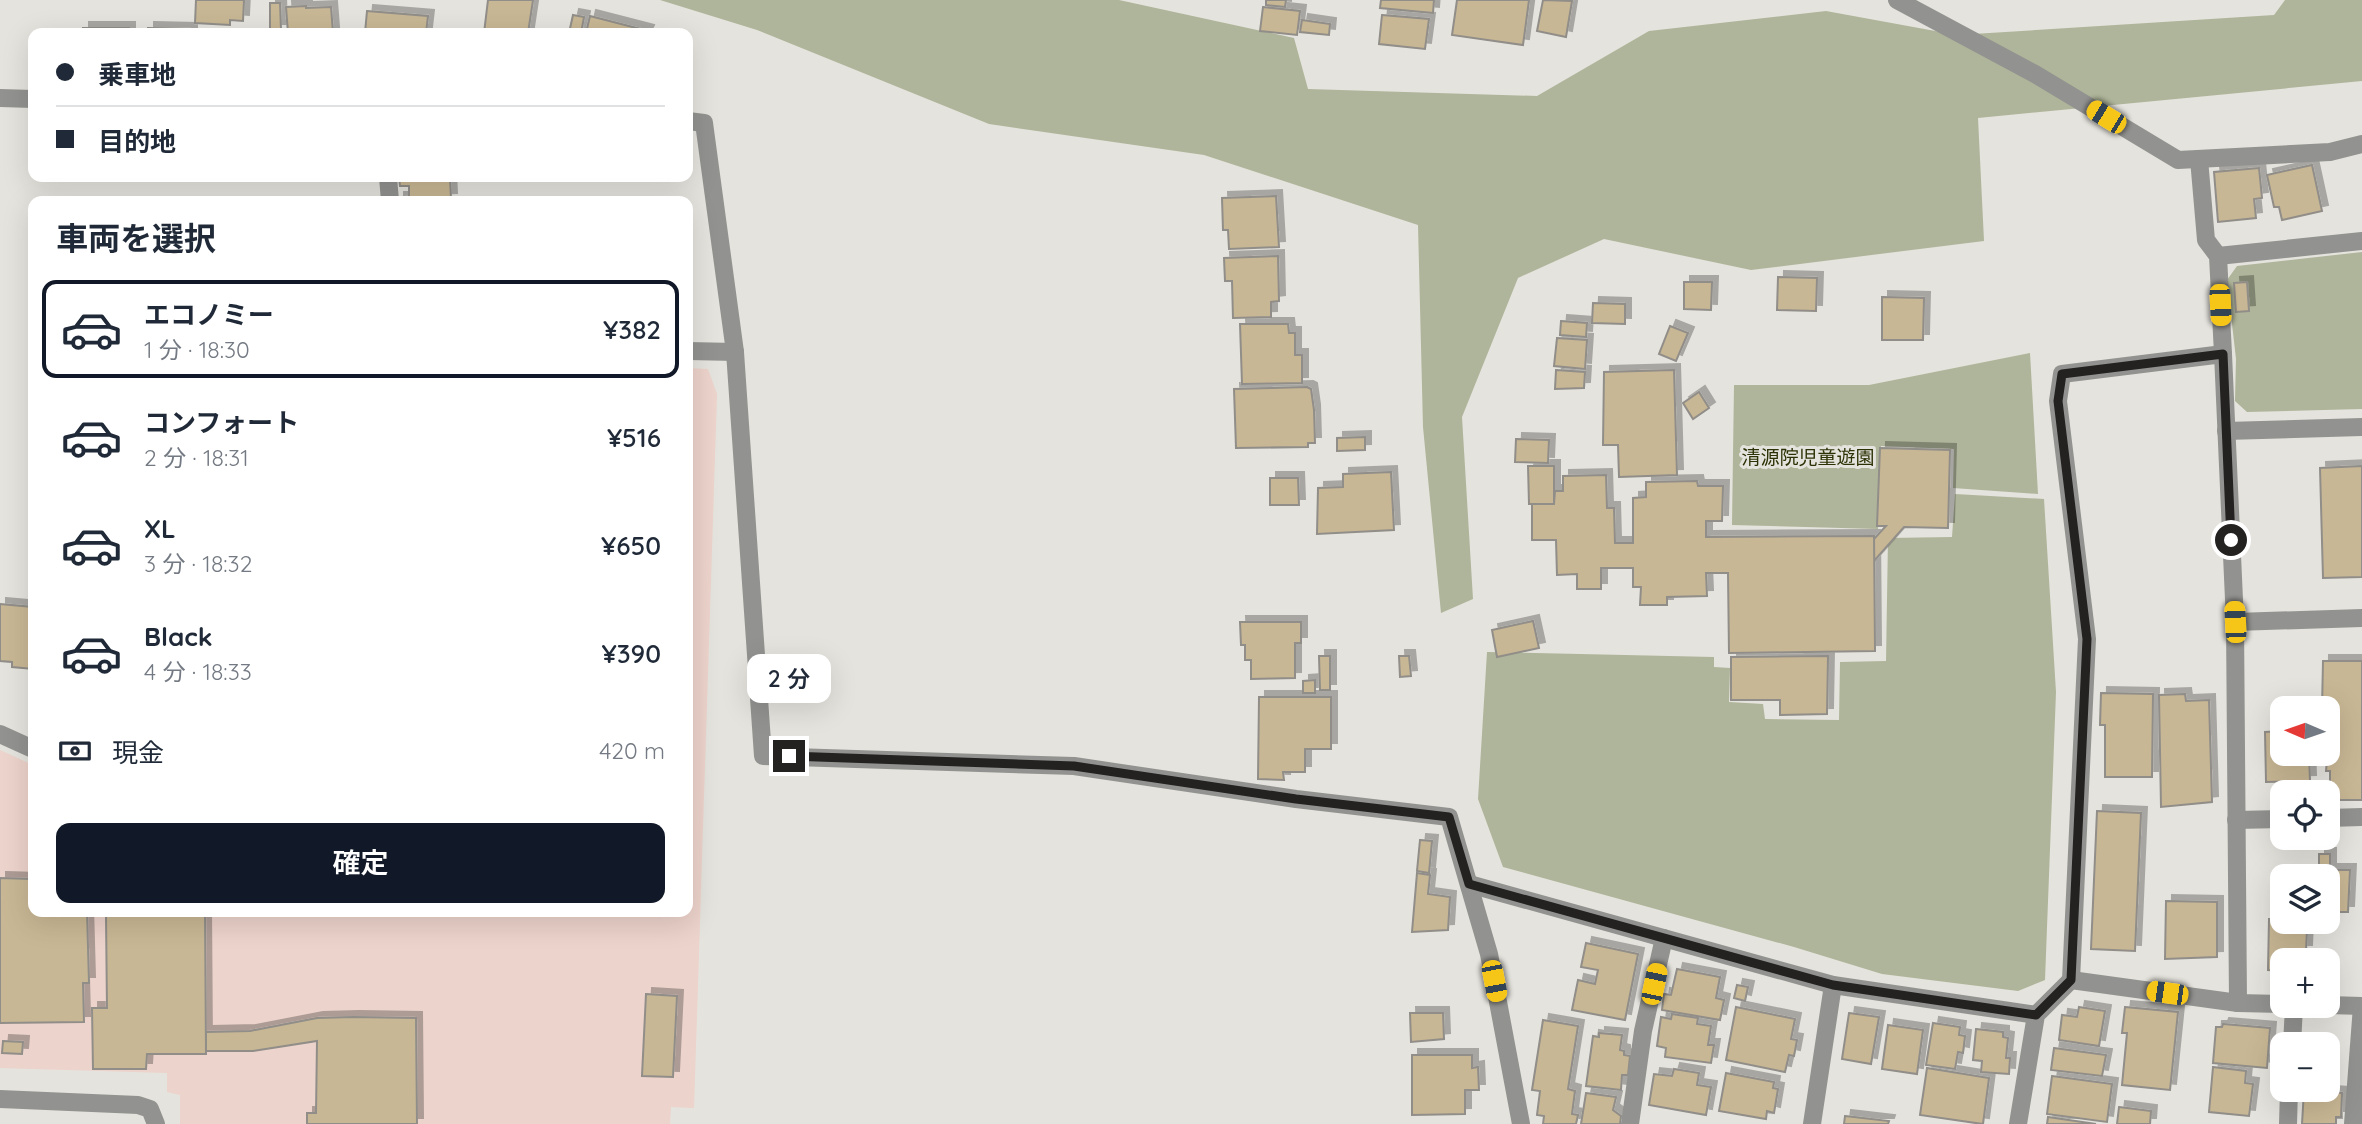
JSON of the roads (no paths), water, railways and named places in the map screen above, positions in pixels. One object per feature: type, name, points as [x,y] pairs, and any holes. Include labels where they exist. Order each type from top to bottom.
[{"type":"street","points":[[1897,0],[2035,74],[2178,160],[2330,152],[2362,144]]},
{"type":"street","points":[[0,98],[28,99]]},
{"type":"street","points":[[693,122],[704,123],[735,352],[763,755],[1074,766],[1296,799],[1449,817],[1489,954],[1521,1124]]},
{"type":"street","points":[[2199,159],[2206,240],[2218,256],[2223,354],[2235,622],[2238,1003]]},
{"type":"street","points":[[2218,256],[2362,241]]},
{"type":"street","points":[[693,351],[735,352]]},
{"type":"street","points":[[2018,1124],[2036,1015],[2071,980],[2087,639],[2058,401],[2062,374],[2223,354]]},
{"type":"street","points":[[2226,431],[2362,427]]},
{"type":"street","points":[[2235,622],[2362,618]]},
{"type":"street","points":[[0,734],[28,746]]},
{"type":"street","points":[[2340,818],[2362,817]]},
{"type":"street","points":[[2236,820],[2270,819]]},
{"type":"street","points":[[1469,884],[1833,985],[2036,1015]]},
{"type":"street","points":[[1630,1124],[1643,1031],[1664,938]]},
{"type":"street","points":[[2071,980],[2238,1003],[2270,1004]]},
{"type":"street","points":[[1812,1124],[1833,985]]},
{"type":"street","points":[[2340,1005],[2362,1006],[2353,1124]]},
{"type":"street","points":[[0,1099],[138,1105],[150,1109],[156,1124]]},
{"type":"street","points":[[2288,1124],[2289,1102]]},
{"type":"park label","name":"清源院児童遊園","points":[[1808,457]]}]
